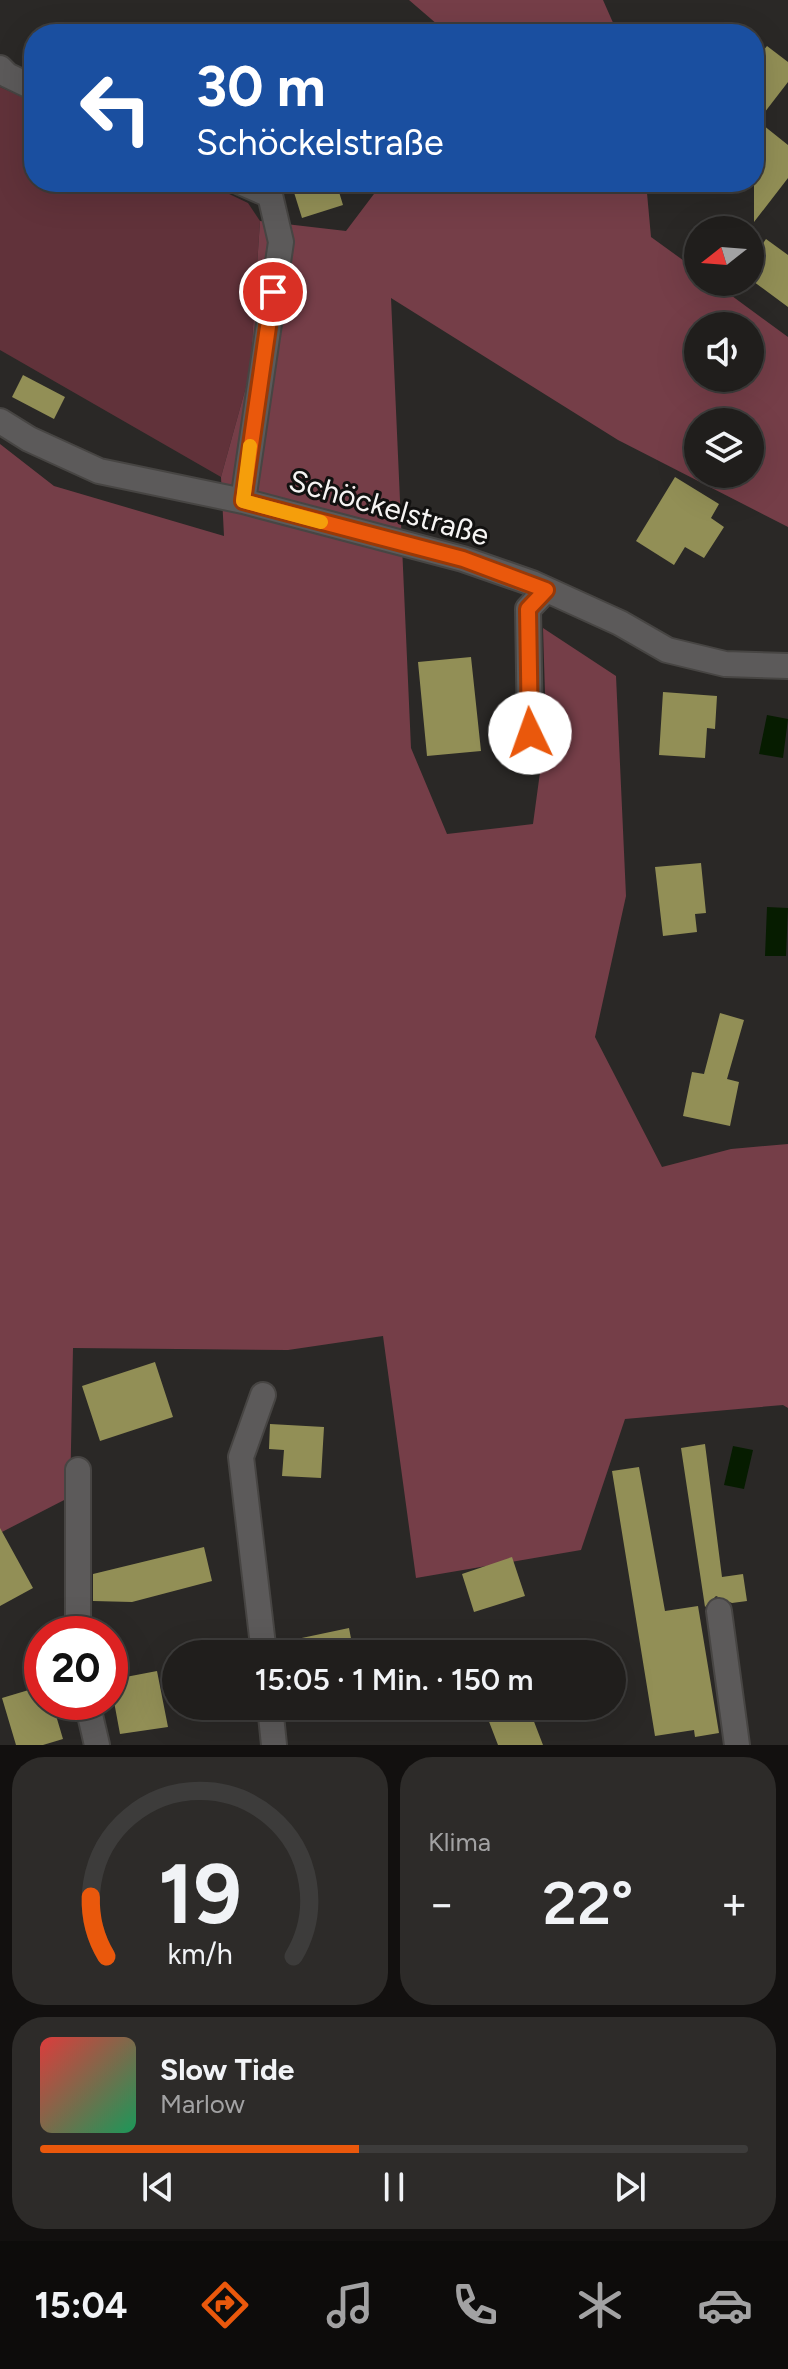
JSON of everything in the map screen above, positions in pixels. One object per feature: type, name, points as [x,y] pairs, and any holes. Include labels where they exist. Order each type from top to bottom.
[{"type":"street","points":[[0,68],[24,83]]},
{"type":"street","name":"Schöckelstraße","points":[[243,501],[281,242],[270,195],[263,192]]},
{"type":"street","name":"Schöckelstraße","points":[[0,421],[29,439],[99,471],[243,501],[463,559],[546,590],[620,623],[667,650],[725,664],[788,666]]},
{"type":"street","points":[[530,733],[528,609],[546,590]]},
{"type":"street","points":[[262,1640],[241,1457],[263,1395]]},
{"type":"street","points":[[78,1470],[78,1616]]},
{"type":"street","points":[[719,1611],[737,1745]]},
{"type":"street","points":[[91,1720],[97,1745]]},
{"type":"street","points":[[271,1720],[274,1745]]},
{"type":"shaded area","points":[[409,0],[603,0],[614,24],[437,24]]},
{"type":"shaded area","points":[[0,87],[24,98],[24,192],[225,192],[248,203],[260,221],[250,372],[221,477],[0,350]]},
{"type":"shaded area","points":[[375,192],[647,192],[651,237],[684,261],[684,296],[732,296],[754,312],[684,312],[684,392],[764,392],[764,319],[788,337],[788,527],[712,488],[764,488],[764,408],[684,408],[684,474],[618,440],[391,298],[411,748],[447,834],[533,824],[546,728],[543,628],[616,676],[626,896],[595,1037],[662,1167],[731,1149],[788,1144],[788,1408],[783,1405],[625,1419],[581,1550],[416,1578],[383,1336],[288,1350],[73,1348],[70,1497],[0,1533],[0,444],[54,486],[224,536],[221,477],[250,372],[260,221],[346,231]]},
{"type":"shaded area","points":[[767,715],[788,719],[783,758],[759,754]]},
{"type":"shaded area","points":[[767,907],[788,908],[786,956],[765,956]]},
{"type":"shaded area","points":[[733,1446],[753,1450],[744,1489],[724,1485]]},
{"type":"building","points":[[767,46],[788,62],[788,82],[764,113],[764,50]]},
{"type":"building","points":[[764,126],[788,145],[788,178],[759,216],[754,216],[754,192],[764,192]]},
{"type":"building","points":[[294,192],[339,192],[343,205],[302,218]]},
{"type":"building","points":[[766,239],[788,255],[788,307],[764,289]]},
{"type":"building","points":[[23,375],[65,397],[54,419],[12,397]]},
{"type":"building","points":[[675,477],[684,483],[684,488],[693,488],[719,504],[711,518],[724,527],[704,558],[685,547],[674,565],[636,541]]},
{"type":"building","points":[[471,657],[481,751],[427,756],[418,662]]},
{"type":"building","points":[[663,692],[717,696],[715,729],[707,728],[705,758],[659,755]]},
{"type":"building","points":[[701,863],[706,913],[695,914],[697,932],[663,936],[655,867]]},
{"type":"building","points":[[720,1013],[744,1020],[727,1079],[739,1082],[730,1126],[683,1116],[692,1072],[704,1074]]},
{"type":"building","points":[[155,1362],[173,1417],[100,1441],[82,1386]]},
{"type":"building","points":[[270,1424],[324,1427],[321,1478],[282,1476],[284,1450],[269,1449]]},
{"type":"building","points":[[705,1444],[722,1577],[743,1574],[747,1601],[732,1603],[716,1596],[705,1607],[681,1448]]},
{"type":"building","points":[[639,1467],[665,1611],[698,1606],[719,1733],[695,1737],[694,1730],[655,1736],[612,1471]]},
{"type":"building","points":[[0,1528],[33,1588],[0,1606]]},
{"type":"building","points":[[204,1547],[212,1581],[132,1602],[93,1601],[93,1574]]},
{"type":"building","points":[[512,1557],[525,1596],[474,1612],[462,1574]]},
{"type":"building","points":[[349,1628],[351,1640],[292,1640]]},
{"type":"building","points":[[157,1671],[162,1720],[167,1720],[168,1727],[120,1734],[117,1720],[128,1720],[128,1677]]},
{"type":"building","points":[[24,1691],[24,1720],[57,1720],[63,1739],[43,1745],[16,1745],[2,1698]]},
{"type":"building","points":[[488,1720],[533,1720],[543,1745],[498,1745]]},
{"type":"slow traffic","points":[[250,446],[243,501],[321,522]]},
{"type":"route","points":[[273,292],[243,501],[463,559],[546,590],[528,609],[530,733]]}]
